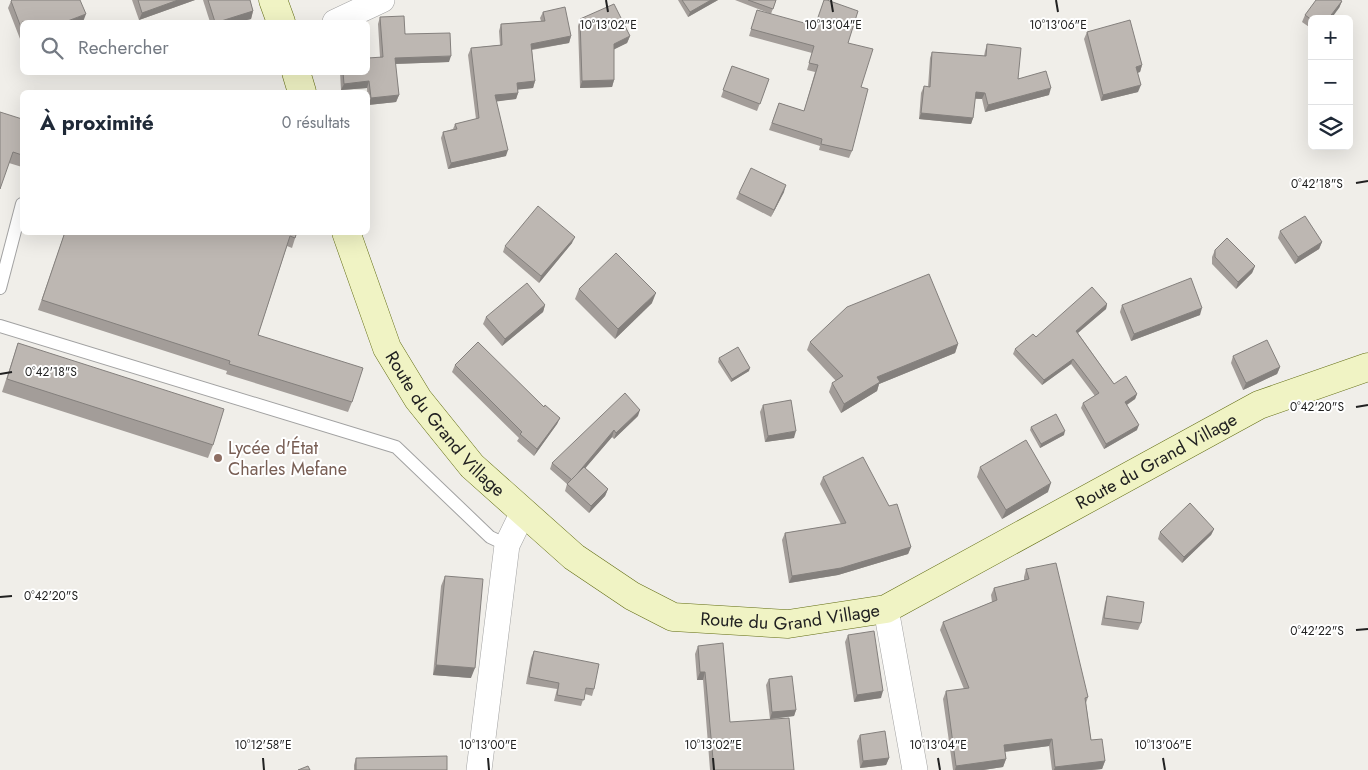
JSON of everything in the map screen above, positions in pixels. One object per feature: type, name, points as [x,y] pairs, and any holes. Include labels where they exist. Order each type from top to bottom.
[{"type":"street","points":[[273,0],[280,20]]},
{"type":"street","points":[[339,20],[382,0]]},
{"type":"street","points":[[297,75],[301,90]]},
{"type":"street","name":"Route du Grand Village","points":[[347,235],[387,348],[418,399],[472,466],[574,557],[632,596],[673,617],[788,624],[886,609],[1259,405],[1368,366]]},
{"type":"street","points":[[479,770],[506,545],[523,512]]},
{"type":"street","points":[[886,609],[915,770]]},
{"type":"lane","points":[[0,288],[20,212]]},
{"type":"lane","points":[[0,326],[396,447],[490,538],[506,545]]},
{"type":"building","points":[[80,0],[86,14],[70,20],[20,20],[20,25],[11,1]]},
{"type":"building","points":[[138,0],[178,0],[142,13]]},
{"type":"building","points":[[208,0],[250,0],[253,11],[224,20],[214,20]]},
{"type":"building","points":[[682,0],[711,0],[690,12]]},
{"type":"building","points":[[748,0],[776,0],[773,9]]},
{"type":"building","points":[[824,0],[858,11],[848,43],[873,49],[861,87],[868,89],[852,151],[821,144],[822,139],[772,123],[779,103],[804,111],[818,65],[809,63],[814,46],[751,29],[757,10],[815,26]]},
{"type":"building","points":[[1316,0],[1342,1],[1331,15],[1308,15],[1308,17],[1305,15]]},
{"type":"building","points":[[614,4],[630,36],[614,44],[614,80],[582,81],[580,19]]},
{"type":"building","points":[[565,7],[571,36],[531,44],[535,81],[517,83],[518,93],[495,95],[508,150],[451,163],[443,132],[457,129],[455,124],[479,118],[471,48],[502,45],[501,24],[545,21],[543,12]]},
{"type":"building","points":[[404,16],[405,34],[450,33],[451,56],[395,58],[399,95],[371,98],[369,81],[344,84],[343,75],[370,75],[370,58],[383,57],[380,17]]},
{"type":"building","points":[[1130,20],[1142,65],[1136,67],[1141,85],[1103,95],[1087,32]]},
{"type":"building","points":[[987,44],[1021,48],[1018,79],[1046,71],[1051,88],[988,105],[985,93],[976,92],[973,118],[921,113],[924,86],[930,87],[932,52],[986,56]]},
{"type":"building","points":[[732,66],[769,79],[760,104],[723,90]]},
{"type":"building","points":[[0,112],[20,118],[20,154],[13,152],[0,189]]},
{"type":"building","points":[[751,168],[786,185],[774,210],[739,193]]},
{"type":"building","points":[[538,206],[575,237],[541,276],[505,246]]},
{"type":"building","points":[[1305,216],[1322,242],[1298,257],[1280,231]]},
{"type":"building","points":[[64,235],[296,235],[295,238],[290,236],[258,335],[363,368],[352,402],[229,364],[230,361],[42,300]]},
{"type":"building","points":[[1227,238],[1255,266],[1238,282],[1215,257],[1215,250]]},
{"type":"building","points":[[616,253],[656,293],[618,329],[579,289]]},
{"type":"building","points":[[929,274],[958,344],[877,377],[880,382],[844,404],[832,383],[843,376],[810,342],[847,307]]},
{"type":"building","points":[[1191,278],[1202,308],[1134,334],[1122,305]]},
{"type":"building","points":[[527,283],[545,305],[505,339],[486,317]]},
{"type":"building","points":[[1092,287],[1107,304],[1076,331],[1114,384],[1126,376],[1137,394],[1125,402],[1139,425],[1106,444],[1083,403],[1099,393],[1073,359],[1044,380],[1015,349],[1033,334],[1036,337]]},
{"type":"building","points":[[1267,340],[1280,367],[1246,383],[1233,356]]},
{"type":"building","points":[[478,342],[544,407],[545,405],[560,418],[537,449],[520,434],[522,432],[455,365]]},
{"type":"building","points":[[18,343],[224,409],[213,445],[7,379]]},
{"type":"building","points":[[738,347],[750,368],[732,379],[719,358]]},
{"type":"building","points":[[625,393],[640,410],[616,433],[614,430],[572,480],[552,463]]},
{"type":"building","points":[[791,400],[796,431],[768,436],[763,405]]},
{"type":"building","points":[[1056,414],[1065,431],[1041,444],[1031,427]]},
{"type":"building","points":[[1026,440],[1051,483],[1006,510],[980,467]]},
{"type":"building","points":[[863,457],[889,506],[897,504],[911,547],[841,568],[792,576],[785,533],[846,523],[823,477]]},
{"type":"building","points":[[584,467],[608,489],[591,506],[567,484]]},
{"type":"building","points":[[1190,503],[1214,529],[1184,557],[1160,532]]},
{"type":"building","points":[[1056,563],[1088,697],[1085,698],[1091,740],[1102,739],[1105,761],[1055,767],[1052,739],[1004,745],[1006,759],[956,766],[946,691],[969,688],[943,622],[997,600],[994,588],[1029,579],[1026,569]]},
{"type":"building","points":[[445,576],[483,579],[475,668],[436,665]]},
{"type":"building","points":[[1107,596],[1144,602],[1141,623],[1104,618]]},
{"type":"building","points":[[874,631],[883,691],[857,695],[848,635]]},
{"type":"building","points":[[723,643],[730,722],[789,718],[794,770],[714,770],[705,672],[700,672],[698,646]]},
{"type":"building","points":[[534,651],[599,664],[594,689],[586,688],[584,700],[557,695],[559,683],[529,677]]},
{"type":"building","points":[[792,676],[796,710],[772,712],[769,679]]},
{"type":"building","points":[[885,731],[889,758],[863,761],[860,735]]},
{"type":"building","points":[[447,756],[447,770],[356,770],[356,758]]},
{"type":"building","points":[[308,766],[310,770],[298,770]]},
{"type":"place","name":"Lycée d'État Charles Mefane","points":[[218,458]]}]
